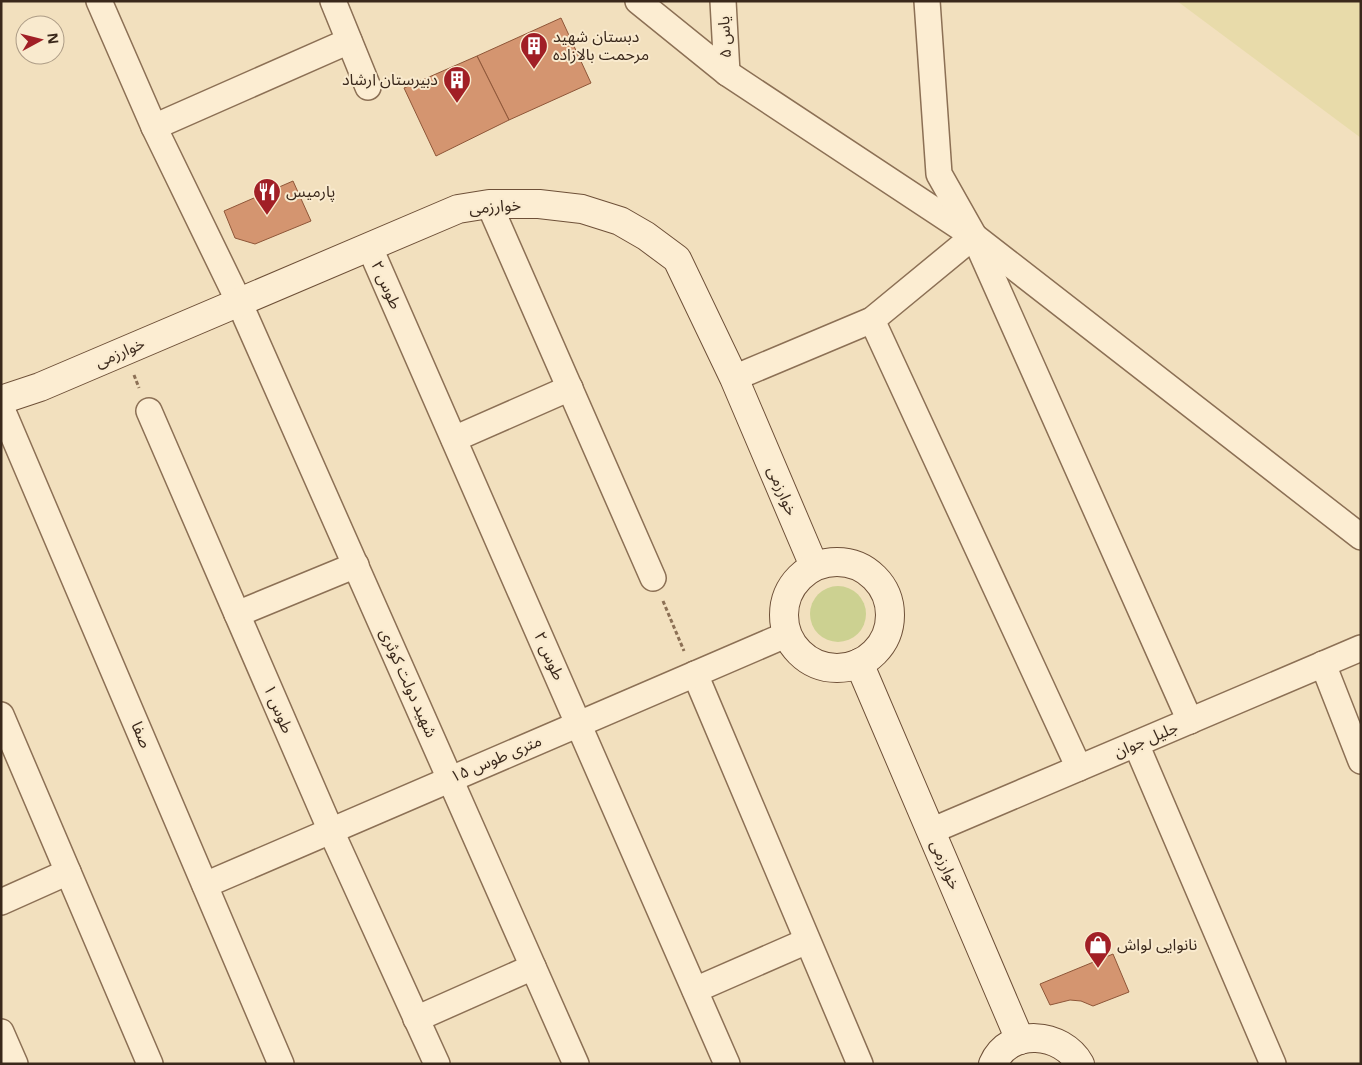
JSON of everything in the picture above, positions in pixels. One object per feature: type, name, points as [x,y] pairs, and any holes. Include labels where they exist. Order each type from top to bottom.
[{"type":"street","name":"شهید دولت کوثری","points":[[99,1],[154,127],[239,302],[576,1064]]},
{"type":"street","points":[[333,1],[368,87]]},
{"type":"street","points":[[638,1],[726,73],[974,236],[1361,537]]},
{"type":"street","name":"یاس ۵","points":[[723,1],[726,73]]},
{"type":"street","points":[[927,1],[939,174],[974,236],[1190,721]]},
{"type":"street","points":[[154,127],[349,42]]},
{"type":"street","points":[[490,204],[653,578]]},
{"type":"street","name":"خوارزمی","points":[[1,400],[40,387],[458,209],[490,204],[538,204],[582,209],[620,221],[646,236],[677,259],[734,378],[814,566]]},
{"type":"street","points":[[734,378],[872,320],[974,236]]},
{"type":"street","name":"طوس ۲","points":[[370,248],[727,1064]]},
{"type":"street","points":[[872,320],[1080,768]]},
{"type":"street","points":[[454,439],[570,388]]},
{"type":"street","name":"صفا","points":[[1,406],[280,1064]]},
{"type":"street","name":"طوس ۱","points":[[149,411],[331,831],[436,1064]]},
{"type":"street","points":[[831,562],[849,562],[865,569],[878,581],[887,597],[890,614],[888,632],[880,647],[867,659],[851,666],[834,668],[817,664],[802,655],[791,642],[785,625],[784,608],[789,591],[799,577],[814,566],[831,562]]},
{"type":"street","points":[[238,614],[356,565]]},
{"type":"street","name":"۱۵ متری طوس","points":[[205,885],[788,634]]},
{"type":"street","name":"جلیل جوان","points":[[931,832],[1361,648]]},
{"type":"street","name":"خوارزمی","points":[[859,663],[1020,1040]]},
{"type":"street","points":[[1323,664],[1361,761]]},
{"type":"street","points":[[694,674],[860,1064]]},
{"type":"street","points":[[1,714],[150,1064]]},
{"type":"street","points":[[1136,744],[1274,1064]]},
{"type":"street","points":[[1,902],[68,872]]},
{"type":"street","points":[[695,990],[807,941]]},
{"type":"street","points":[[416,1020],[533,966]]},
{"type":"street","points":[[1,1032],[15,1064]]},
{"type":"street","points":[[992,1064],[1005,1048],[1020,1040],[1037,1037],[1053,1040],[1068,1049],[1080,1064]]},
{"type":"path","points":[[124,351],[149,411]]},
{"type":"path","points":[[653,578],[694,674]]},
{"type":"shaded area","points":[[1177,1],[1361,1],[1361,138]]},
{"type":"green space","points":[[838,586],[849,588],[858,594],[864,603],[866,614],[864,625],[858,634],[849,640],[838,642],[827,640],[818,634],[812,625],[810,614],[812,603],[818,594],[827,588]]},
{"type":"building","name":"دبستان شهید مرحمت بالازاده","points":[[561,18],[591,83],[509,120],[477,56]]},
{"type":"building","name":"دبیرستان ارشاد","points":[[477,56],[509,120],[436,156],[404,88]]},
{"type":"building","name":"پارمیس","points":[[293,181],[311,221],[255,244],[235,238],[224,211]]},
{"type":"building","name":"نانوایی لواش","points":[[1113,954],[1129,992],[1093,1006],[1081,1001],[1070,1000],[1050,1005],[1040,984]]},
{"type":"place","name":"دبستان شهید مرحمت بالازاده","points":[[534,70]]},
{"type":"place","name":"دبیرستان ارشاد","points":[[457,104]]},
{"type":"place","name":"پارمیس","points":[[267,216]]},
{"type":"place","name":"نانوایی لواش","points":[[1098,969]]}]
